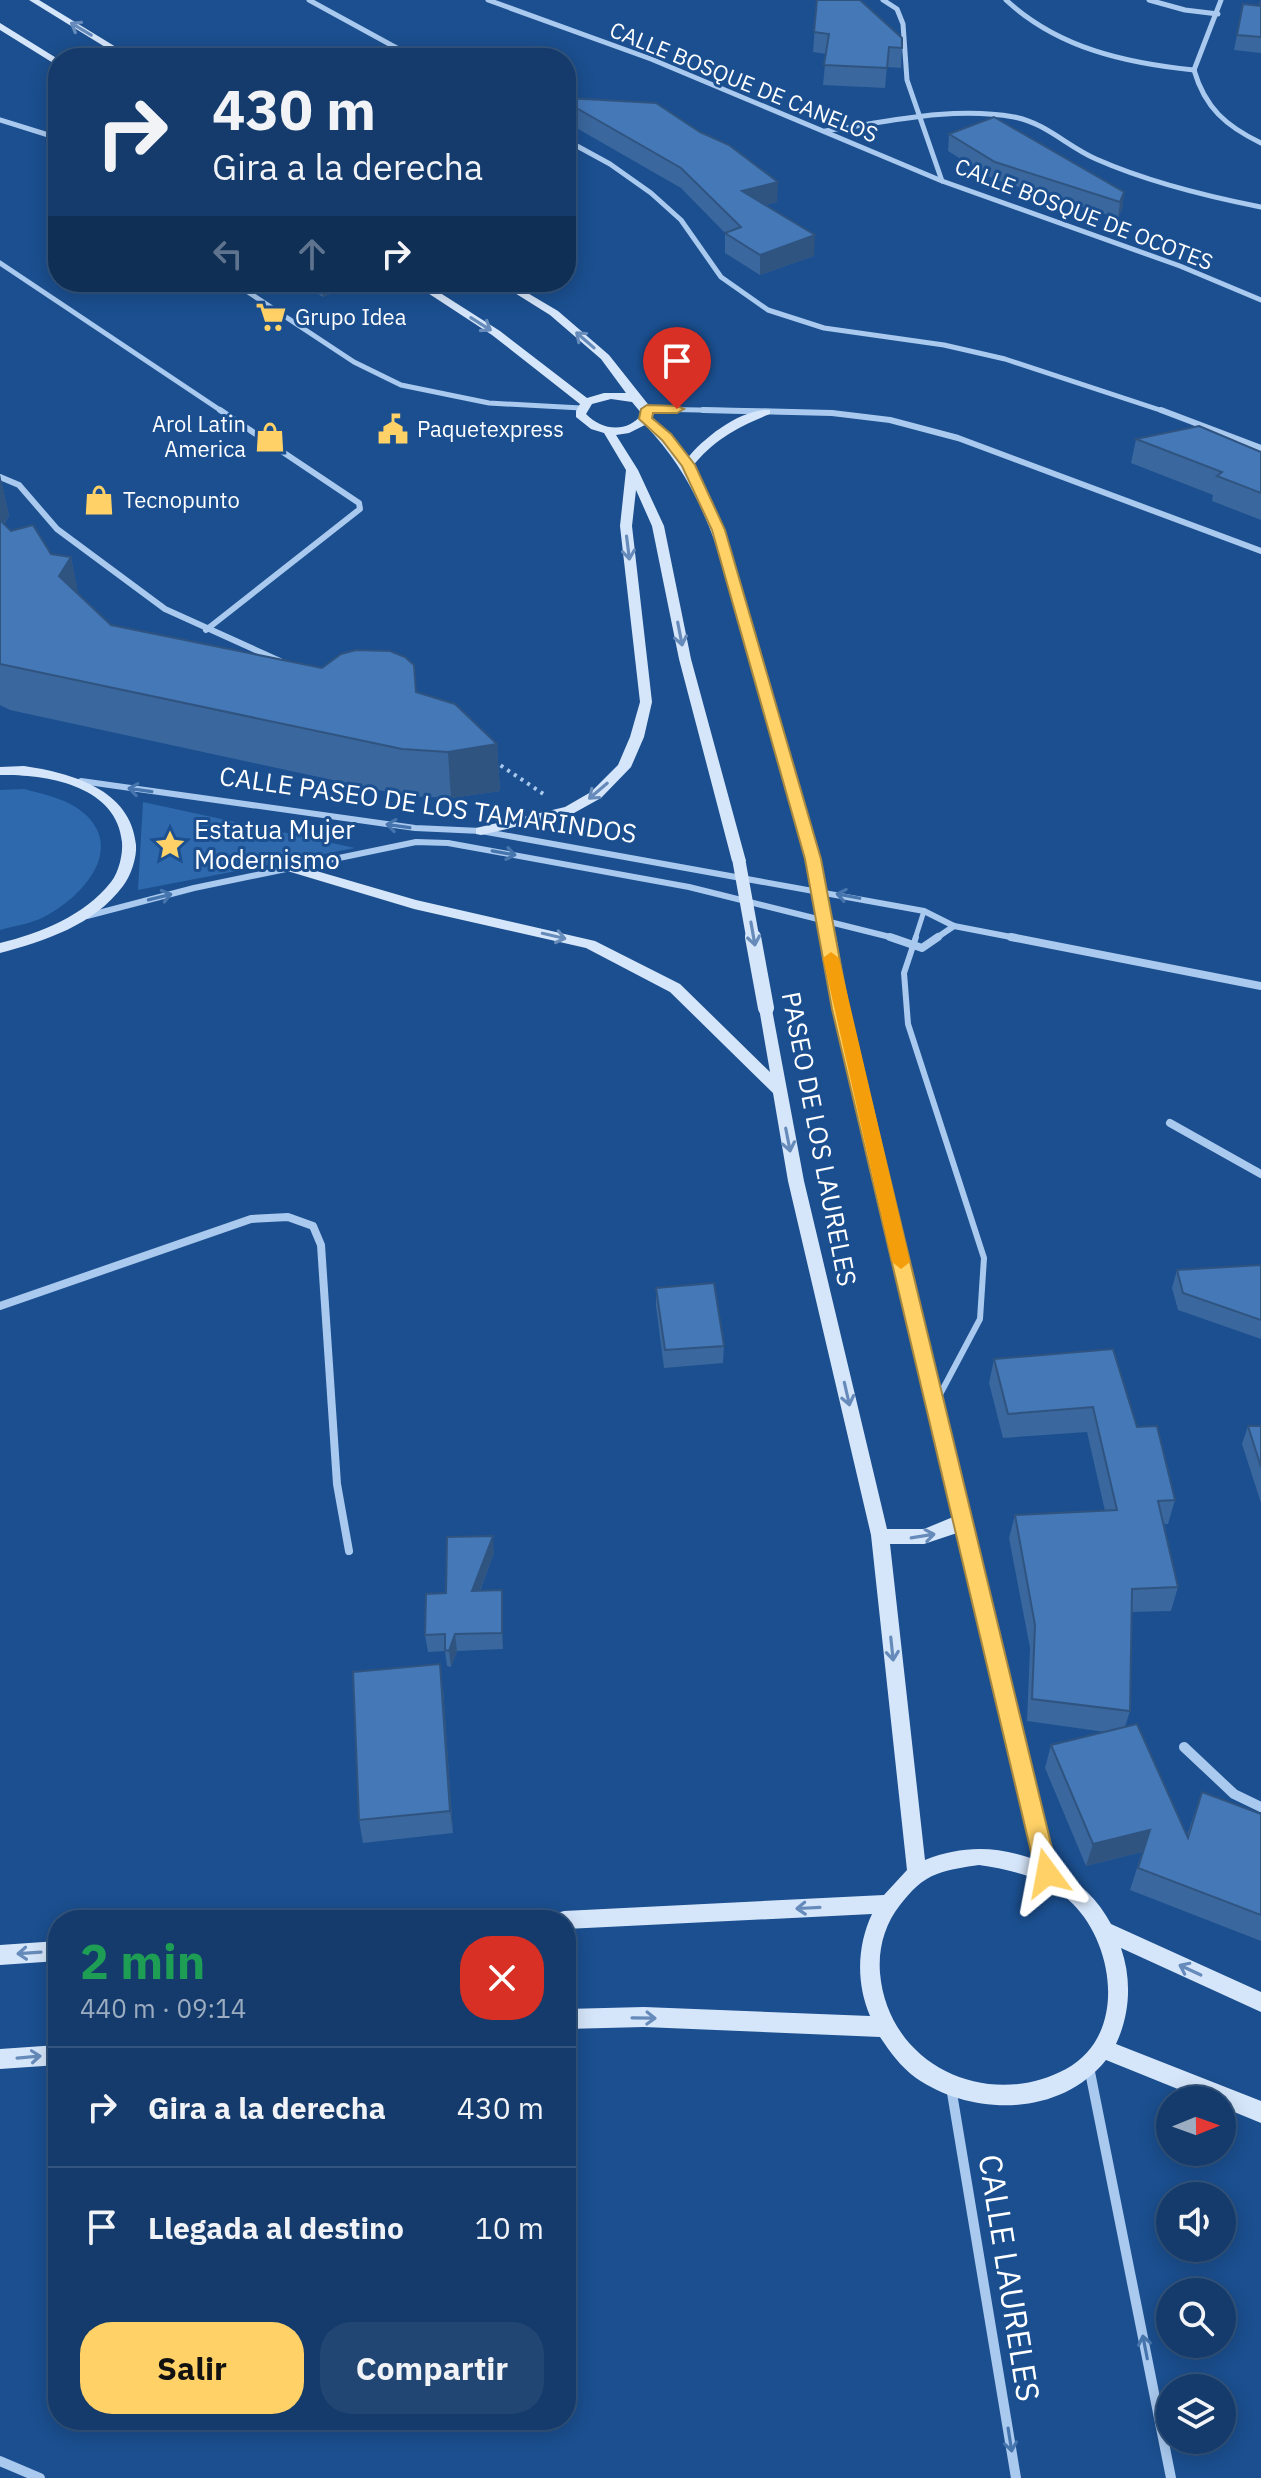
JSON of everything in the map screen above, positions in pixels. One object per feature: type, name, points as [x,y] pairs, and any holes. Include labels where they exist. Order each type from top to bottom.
[{"type":"main road","points":[[33,0],[112,48]]},
{"type":"main road","points":[[0,26],[48,57]]},
{"type":"main road","points":[[432,292],[496,333],[584,405],[615,395],[636,399]]},
{"type":"main road","points":[[519,292],[554,313],[605,357],[636,399]]},
{"type":"main road","name":"PASEO DE LOS LAURELES","points":[[636,399],[688,465],[719,530],[813,859],[841,1009],[1047,1873]]},
{"type":"main road","name":"PASEO DE LOS LAURELES","points":[[584,405],[580,415],[585,422],[608,430],[632,470],[658,526],[685,659],[739,861],[796,1181],[880,1535],[917,1874]]},
{"type":"main road","points":[[688,465],[700,449],[725,429],[766,412]]},
{"type":"main road","points":[[608,430],[635,427],[647,414]]},
{"type":"main road","points":[[481,831],[569,810],[596,795],[624,767],[637,737],[646,702],[626,526],[632,470]]},
{"type":"main road","points":[[0,948],[45,936],[84,916],[120,880],[131,841],[117,807],[81,781],[45,772],[2,769]]},
{"type":"main road","points":[[289,867],[414,904],[590,944],[675,988],[778,1089]]},
{"type":"main road","points":[[880,1535],[916,1539],[950,1529],[964,1520]]},
{"type":"main road","points":[[979,1856],[1014,1860],[1047,1873],[1080,1897],[1105,1931],[1118,1971],[1117,2011],[1103,2049],[1089,2066],[1060,2086],[1025,2097],[988,2097],[951,2087],[913,2062],[885,2027],[869,1985],[870,1942],[886,1904],[917,1874],[946,1861],[979,1856]]},
{"type":"main road","points":[[576,1919],[886,1904]]},
{"type":"main road","points":[[1105,1931],[1261,2002]]},
{"type":"main road","points":[[0,1955],[48,1952]]},
{"type":"main road","points":[[576,2019],[644,2017],[885,2027]]},
{"type":"main road","points":[[1103,2049],[1261,2112]]},
{"type":"main road","points":[[0,2059],[48,2056]]},
{"type":"street","points":[[309,0],[397,48]]},
{"type":"street","name":"CALLE BOSQUE DE CANELOS","points":[[488,0],[651,59],[942,181]]},
{"type":"street","name":"CALLE BOSQUE DE OCOTES","points":[[883,0],[897,9],[903,24],[907,80],[942,181],[1180,266],[1261,300]]},
{"type":"street","points":[[1006,0],[1034,24],[1097,51],[1159,67],[1194,70]]},
{"type":"street","points":[[1149,0],[1185,10],[1218,14]]},
{"type":"street","points":[[1221,0],[1194,70],[1201,99],[1234,130],[1261,143]]},
{"type":"street","points":[[824,131],[918,118],[1016,117],[1042,127],[1092,157],[1144,177],[1210,198],[1261,207]]},
{"type":"street","points":[[0,120],[48,135]]},
{"type":"street","points":[[576,145],[609,163],[645,189],[695,236],[705,258],[726,281],[749,299],[778,314],[851,335],[923,342],[1032,366],[1261,448]]},
{"type":"street","points":[[0,263],[359,503],[360,509],[355,515],[206,630]]},
{"type":"street","points":[[248,292],[354,362],[401,385],[489,403],[584,405]]},
{"type":"street","points":[[647,414],[832,413],[890,420],[958,438],[1261,551]]},
{"type":"street","points":[[0,477],[19,485],[57,529],[153,600],[206,630],[291,666]]},
{"type":"street","name":"CALLE PASEO DE LOS TAMARINDOS","points":[[81,781],[415,828],[481,831],[924,911],[954,926],[1261,986]]},
{"type":"street","name":"CALLE PASEO DE LOS TAMARINDOS","points":[[84,916],[385,846],[416,842],[448,843],[689,887],[914,943]]},
{"type":"street","points":[[914,943],[922,948],[954,926]]},
{"type":"street","points":[[1170,1123],[1261,1174]]},
{"type":"street","points":[[0,1306],[251,1219],[288,1217],[313,1226],[321,1245],[337,1484],[349,1551]]},
{"type":"street","points":[[1184,1747],[1234,1794],[1261,1807]]},
{"type":"street","points":[[1089,2066],[1171,2478]]},
{"type":"street","name":"CALLE LAURELES","points":[[951,2087],[1016,2478]]},
{"type":"street","points":[[0,2461],[40,2478]]},
{"type":"lane","points":[[924,911],[904,973],[908,1024],[984,1258],[980,1319],[935,1404]]},
{"type":"path","points":[[492,760],[569,810]]},
{"type":"shaded area","points":[[24,789],[65,802],[87,816],[97,831],[101,846],[99,860],[82,888],[56,910],[37,920],[0,930],[0,790]]},
{"type":"shaded area","points":[[143,802],[355,848],[138,890]]},
{"type":"building","points":[[817,0],[860,0],[902,38],[902,48],[889,47],[887,68],[824,65],[829,34],[814,32]]},
{"type":"building","points":[[1261,0],[1261,37],[1237,35],[1243,4],[1260,6]]},
{"type":"building","points":[[576,99],[656,103],[700,132],[729,145],[778,182],[742,191],[815,235],[760,255],[725,233],[741,227],[681,168],[576,108]]},
{"type":"building","points":[[994,117],[1124,192],[1120,202],[995,162],[949,134]]},
{"type":"building","points":[[1199,426],[1261,452],[1261,493],[1217,476],[1222,472],[1136,439]]},
{"type":"building","points":[[0,520],[11,531],[33,525],[51,554],[71,557],[59,576],[111,625],[322,668],[341,654],[356,650],[390,651],[414,665],[416,692],[455,704],[497,744],[448,752],[402,749],[0,664]]},
{"type":"building","points":[[1261,1265],[1261,1320],[1183,1293],[1177,1270]]},
{"type":"building","points":[[714,1283],[724,1346],[665,1350],[656,1288]]},
{"type":"building","points":[[1113,1349],[1137,1427],[1157,1426],[1175,1500],[1158,1501],[1178,1587],[1132,1589],[1130,1711],[1032,1699],[1035,1625],[1015,1515],[1117,1510],[1093,1407],[1008,1414],[994,1359]]},
{"type":"building","points":[[1248,1426],[1261,1426],[1261,1467]]},
{"type":"building","points":[[493,1536],[472,1591],[502,1590],[502,1633],[455,1634],[449,1651],[445,1650],[445,1634],[425,1635],[426,1594],[446,1593],[447,1537]]},
{"type":"building","points":[[440,1664],[450,1811],[359,1820],[353,1672]]},
{"type":"building","points":[[1137,1724],[1188,1838],[1202,1792],[1261,1814],[1261,1915],[1138,1868],[1150,1830],[1093,1844],[1051,1745]]},
{"type":"slow traffic","points":[[831,958],[901,1262]]},
{"type":"place","name":"Grupo Idea","points":[[271,317]]},
{"type":"place","name":"Paquetexpress","points":[[393,429]]},
{"type":"place","name":"Arol Latin America","points":[[270,437]]},
{"type":"place","name":"Tecnopunto","points":[[99,500]]},
{"type":"place","name":"Estatua Mujer Modernismo","points":[[170,845]]},
{"type":"route","points":[[677,409],[647,409],[646,419],[667,437],[688,465],[719,530],[813,859],[841,1009],[1047,1873]]}]
